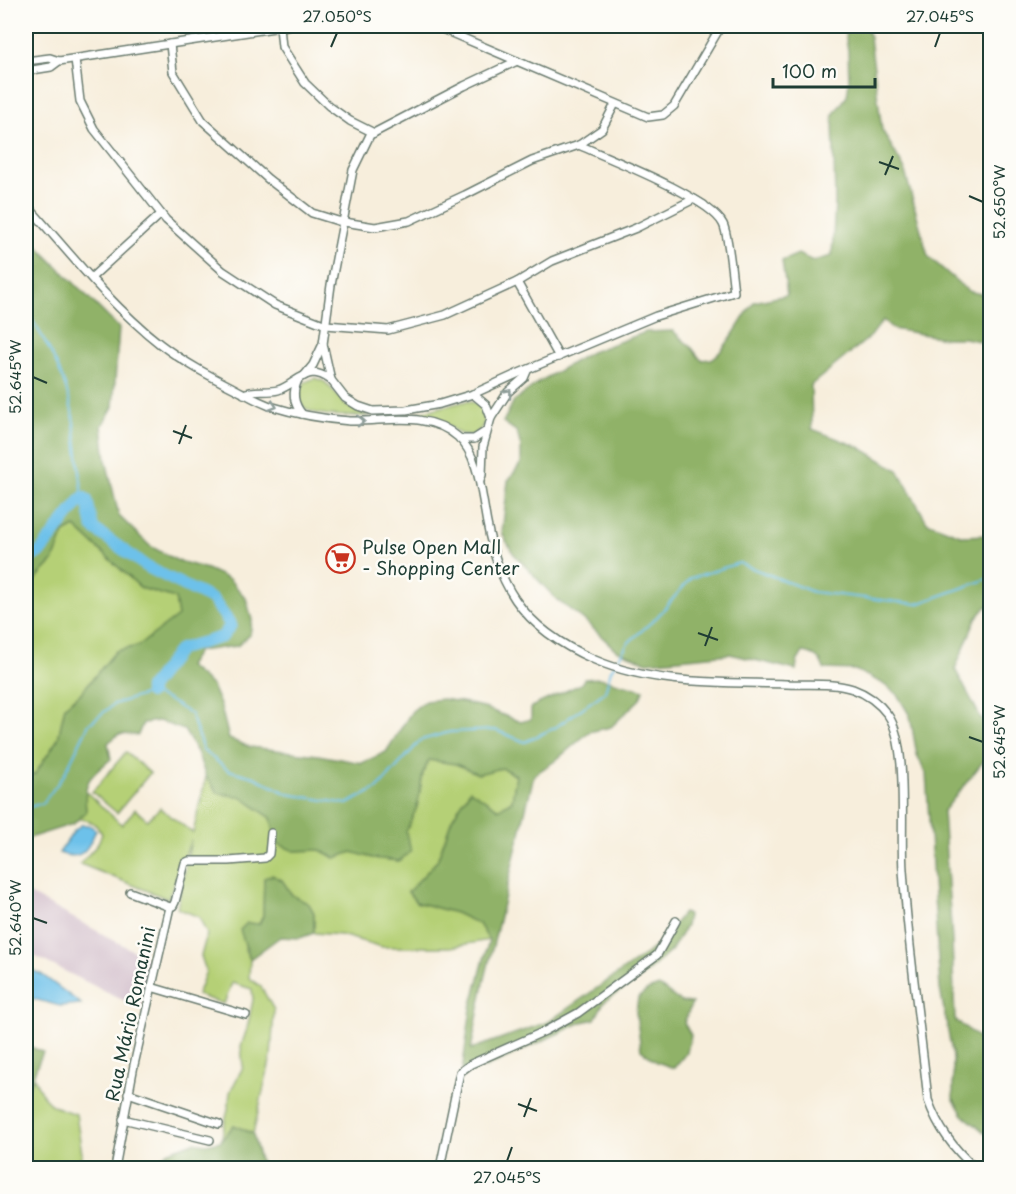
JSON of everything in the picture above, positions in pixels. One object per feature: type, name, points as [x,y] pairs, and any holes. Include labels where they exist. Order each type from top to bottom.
[{"type":"street","points":[[26,61],[50,58],[58,61],[284,26],[282,47],[305,83],[329,106],[350,121],[374,133]]},
{"type":"street","points":[[435,26],[648,117],[663,115],[674,106],[721,26]]},
{"type":"street","points":[[170,44],[172,72],[203,122],[268,179],[312,213],[343,222],[375,226],[409,221],[532,161],[579,145],[602,129],[615,104]]},
{"type":"street","points":[[75,58],[80,101],[94,129],[161,214],[223,271],[266,300],[326,325],[388,330],[445,315],[516,282],[552,261],[636,228],[694,199]]},
{"type":"street","points":[[26,71],[51,67],[58,61]]},
{"type":"street","points":[[303,415],[294,398],[295,389],[313,365],[323,344],[330,285],[353,170],[370,135],[517,61]]},
{"type":"street","points":[[244,394],[250,391],[279,390],[301,378],[319,374],[331,380],[351,402],[366,409],[381,412],[440,404],[473,394],[656,316],[734,292],[723,224],[704,205],[579,145]]},
{"type":"street","points":[[26,204],[134,322],[160,344],[200,372],[268,405],[303,415],[353,421],[420,420],[442,427],[460,439],[470,455],[480,481],[493,556],[502,578],[528,617],[547,633],[575,650],[610,666],[639,674],[726,682],[844,687],[865,694],[877,703],[888,715],[900,745],[903,873],[928,1100],[948,1141],[975,1168]]},
{"type":"street","points":[[92,277],[161,214]]},
{"type":"street","points":[[516,282],[559,357]]},
{"type":"street","points":[[323,344],[326,347],[331,380]]},
{"type":"street","points":[[480,481],[483,447],[491,418],[508,392],[524,378],[527,370]]},
{"type":"street","points":[[473,394],[486,405],[491,418]]},
{"type":"street","points":[[460,439],[474,439],[482,435],[487,428]]},
{"type":"street","points":[[170,907],[175,902],[185,863],[265,858],[269,854],[271,833]]},
{"type":"street","name":"Rua Mário Romanini","points":[[115,1168],[128,1093],[170,907],[130,892]]},
{"type":"street","points":[[440,1168],[460,1072],[471,1064],[545,1031],[578,1013],[657,955],[676,921]]},
{"type":"street","points":[[151,987],[246,1015]]},
{"type":"street","points":[[128,1093],[219,1124]]},
{"type":"street","points":[[123,1119],[210,1140]]},
{"type":"shaded area","points":[[26,892],[150,960],[141,1009],[26,952]]},
{"type":"green space","points":[[844,26],[866,26],[870,38],[882,130],[904,168],[928,256],[968,291],[990,296],[990,343],[893,329],[883,320],[871,336],[811,385],[812,429],[859,447],[898,470],[927,522],[963,536],[990,535],[990,608],[987,606],[976,619],[955,669],[990,735],[990,753],[943,812],[955,1020],[973,1033],[990,1050],[990,1137],[963,1115],[953,1098],[953,1058],[940,989],[926,773],[917,755],[910,716],[897,694],[880,682],[855,670],[824,669],[816,657],[803,652],[797,662],[796,670],[730,654],[647,662],[616,650],[583,619],[557,600],[513,553],[502,533],[508,481],[521,463],[521,447],[517,432],[503,422],[514,401],[539,382],[591,352],[646,332],[673,331],[692,348],[701,360],[711,359],[722,350],[754,302],[787,295],[782,261],[798,254],[813,261],[832,256],[835,202],[833,115],[847,96],[849,81]]},
{"type":"green space","points":[[26,235],[119,328],[113,407],[102,426],[106,460],[119,516],[150,546],[176,560],[207,569],[229,579],[246,598],[252,620],[250,635],[237,646],[198,651],[188,666],[212,686],[221,707],[229,739],[250,747],[362,763],[386,752],[412,711],[425,701],[443,699],[462,702],[521,722],[531,719],[531,707],[581,684],[584,679],[600,678],[644,690],[639,700],[611,727],[589,732],[555,761],[534,775],[484,983],[471,1049],[548,1022],[646,954],[659,943],[683,913],[688,915],[686,926],[671,951],[640,978],[604,1002],[595,1019],[582,1022],[485,1068],[471,1066],[462,1072],[471,1008],[489,940],[479,924],[456,913],[416,902],[408,892],[437,861],[452,819],[470,790],[499,809],[512,801],[516,775],[502,768],[478,774],[456,764],[429,760],[423,773],[417,807],[406,832],[411,851],[399,861],[373,858],[352,852],[335,858],[320,850],[294,851],[276,843],[271,818],[241,797],[218,793],[206,777],[197,752],[184,730],[159,721],[143,723],[138,735],[119,734],[108,743],[111,759],[89,781],[85,793],[86,812],[73,824],[26,839],[26,776],[35,774],[58,739],[65,706],[80,694],[116,651],[138,646],[178,616],[175,598],[141,588],[75,527],[64,533],[53,561],[29,586],[26,593]]},
{"type":"green space","points":[[315,378],[325,382],[347,406],[369,416],[327,415],[306,409],[300,402],[299,392],[305,382]]},
{"type":"green space","points":[[467,401],[479,406],[484,416],[482,427],[472,435],[460,434],[444,423],[417,413]]},
{"type":"green space","points":[[75,527],[141,588],[175,598],[178,616],[138,646],[116,651],[80,694],[65,706],[58,739],[35,774],[26,776],[26,593],[29,586],[53,561],[64,533]]},
{"type":"green space","points":[[126,752],[150,773],[117,813],[92,792]]},
{"type":"green space","points":[[429,760],[456,764],[478,774],[502,768],[516,776],[512,801],[498,809],[470,790],[452,819],[437,861],[408,892],[416,902],[456,913],[479,924],[489,940],[451,947],[382,947],[341,935],[314,933],[314,913],[309,904],[292,895],[282,880],[264,878],[263,916],[259,924],[247,923],[245,950],[250,959],[249,978],[261,987],[274,1010],[271,1057],[253,1134],[234,1125],[221,1141],[230,1092],[243,1067],[241,1046],[253,1000],[252,989],[232,983],[224,1004],[197,995],[206,971],[201,956],[207,934],[199,917],[177,908],[191,840],[168,899],[80,864],[97,845],[102,834],[93,823],[78,819],[86,812],[84,790],[122,825],[135,809],[147,820],[160,808],[193,833],[206,777],[218,793],[241,797],[271,818],[294,851],[320,850],[335,858],[352,852],[373,858],[399,861],[405,832],[417,807],[423,773]]},
{"type":"green space","points":[[272,875],[282,880],[292,895],[309,904],[314,913],[314,933],[300,938],[280,937],[250,959],[240,930],[247,923],[259,924],[263,916],[264,878]]},
{"type":"green space","points":[[659,986],[681,1002],[692,1003],[684,1023],[691,1035],[687,1052],[674,1068],[657,1062],[641,1050],[636,1012],[638,998],[648,990]]},
{"type":"green space","points":[[26,1045],[43,1052],[26,1093]]},
{"type":"green space","points":[[34,1077],[41,1093],[49,1103],[76,1114],[82,1154],[76,1168],[26,1168],[26,1093]]},
{"type":"green space","points":[[234,1125],[253,1134],[262,1168],[153,1168],[167,1152],[194,1142],[206,1144],[221,1141]]},
{"type":"water","points":[[81,825],[89,825],[96,830],[87,848],[79,855],[59,853],[74,831]]},
{"type":"water","points":[[26,968],[41,974],[81,1004],[60,1006],[26,997]]},
{"type":"waterway","points":[[26,311],[54,359],[69,398],[83,497]]},
{"type":"waterway","points":[[26,560],[40,552],[83,497],[87,500],[93,528],[147,567],[213,600],[231,625],[222,637],[180,649],[150,688],[150,693]]},
{"type":"waterway","points":[[26,808],[43,803],[64,775],[89,724],[114,704],[150,693],[168,700],[191,714],[203,750],[228,770],[254,777],[288,794],[347,804],[378,788],[421,740],[450,732],[495,730],[525,742],[556,727],[605,692],[611,670],[628,643],[657,617],[691,578],[739,563],[813,592],[917,604],[990,578]]},
{"type":"place","name":"Pulse Open Mall - Shopping Center","points":[[341,558]]}]
